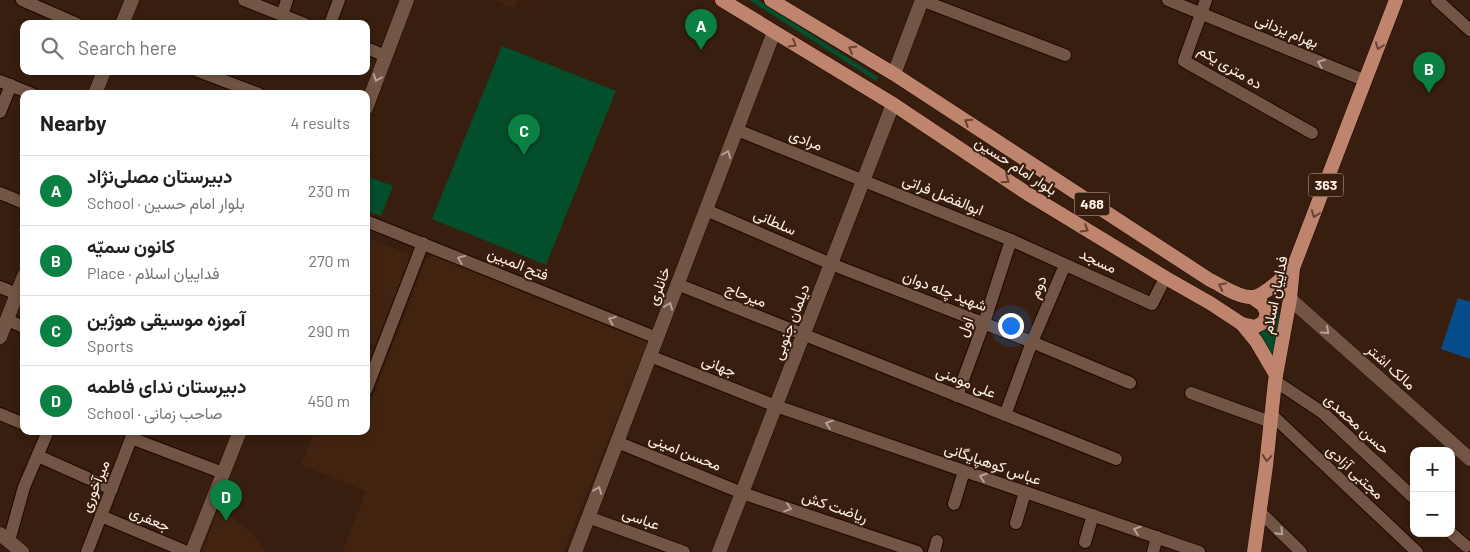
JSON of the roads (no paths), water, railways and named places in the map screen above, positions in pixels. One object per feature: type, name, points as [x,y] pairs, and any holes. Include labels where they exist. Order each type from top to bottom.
[{"type":"main road","name":"بلوار امام حسین","points":[[722,0],[893,104],[1028,194],[1242,324],[1256,342],[1276,378]]},
{"type":"main road","name":"بلوار امام حسین","points":[[771,0],[894,74],[1210,280],[1241,296],[1253,298]]},
{"type":"main road","name":"فداییان اسلام","points":[[1254,552],[1276,378],[1290,299],[1293,268],[1396,0]]},
{"type":"main road","points":[[1242,324],[1255,327],[1264,322],[1267,313],[1263,306],[1253,298],[1269,289],[1293,268]]},
{"type":"street","points":[[22,0],[68,20]]},
{"type":"street","points":[[124,20],[132,0]]},
{"type":"street","points":[[244,0],[295,20]]},
{"type":"street","points":[[282,15],[287,0]]},
{"type":"street","points":[[332,20],[339,0]]},
{"type":"street","points":[[370,98],[407,0]]},
{"type":"street","points":[[894,74],[922,0],[1065,55]]},
{"type":"street","name":"بهرام یزدانی","points":[[1168,0],[1366,81]]},
{"type":"street","name":"ده متری یکم","points":[[1206,0],[1184,60],[1312,133]]},
{"type":"street","points":[[1436,0],[1470,30]]},
{"type":"street","name":"خانلری","points":[[575,552],[774,32]]},
{"type":"street","points":[[370,50],[386,56]]},
{"type":"street","points":[[97,90],[102,75]]},
{"type":"street","points":[[208,75],[248,90]]},
{"type":"street","points":[[0,112],[5,83],[22,90]]},
{"type":"street","name":"دیلمان جنوبی","points":[[719,552],[893,104]]},
{"type":"street","name":"مرادی","points":[[737,130],[863,180]]},
{"type":"street","name":"ابوالفضل فراتی","points":[[863,180],[1011,240]]},
{"type":"street","points":[[0,193],[20,201]]},
{"type":"street","name":"سلطانی","points":[[706,210],[831,264]]},
{"type":"street","name":"فتح المبین","points":[[370,222],[657,338]]},
{"type":"street","name":"مسجد","points":[[1011,240],[1152,304],[1162,286]]},
{"type":"street","name":"اول","points":[[957,396],[984,323],[1011,240]]},
{"type":"street","points":[[370,380],[423,243]]},
{"type":"street","name":"شهید چله دوان","points":[[831,264],[1032,342],[1130,383]]},
{"type":"street","name":"دوم","points":[[1032,342],[1062,272]]},
{"type":"street","name":"میرحاج","points":[[677,284],[803,335]]},
{"type":"street","points":[[0,337],[20,286]]},
{"type":"street","points":[[0,287],[17,294]]},
{"type":"street","name":"مالک اشتر","points":[[1290,299],[1470,459]]},
{"type":"street","points":[[7,320],[20,325]]},
{"type":"street","name":"علی مومنی","points":[[803,335],[1116,459]]},
{"type":"street","points":[[1005,415],[1032,342]]},
{"type":"street","name":"جهانی","points":[[650,356],[776,406]]},
{"type":"street","name":"حسن محمدی","points":[[1276,378],[1323,413],[1410,494]]},
{"type":"street","points":[[1191,394],[1271,418]]},
{"type":"street","name":"عباس کوهپایگانی","points":[[776,406],[1199,552]]},
{"type":"street","points":[[0,414],[20,422]]},
{"type":"street","name":"مجتبی آزادی","points":[[1271,418],[1417,552]]},
{"type":"street","points":[[22,552],[4,537],[45,435]]},
{"type":"street","points":[[133,435],[223,473]]},
{"type":"street","name":"میرآخوری","points":[[87,552],[133,435]]},
{"type":"street","points":[[192,552],[238,435]]},
{"type":"street","name":"محسن امینی","points":[[617,442],[742,493]]},
{"type":"street","points":[[38,456],[112,489]]},
{"type":"street","points":[[954,504],[964,471]]},
{"type":"street","points":[[1016,523],[1025,492]]},
{"type":"street","name":"ریاضت کش","points":[[742,493],[917,552]]},
{"type":"street","points":[[1260,512],[1301,552]]},
{"type":"street","points":[[1084,542],[1093,515]]},
{"type":"street","name":"جعفری","points":[[101,516],[186,552]]},
{"type":"street","name":"عباسی","points":[[588,517],[684,552]]},
{"type":"street","points":[[1455,536],[1466,546]]},
{"type":"street","points":[[1153,552],[1157,537]]},
{"type":"water","points":[[1458,298],[1470,302],[1470,359],[1441,349]]},
{"type":"place","name":"دبیرستان مصلی‌نژاد","points":[[701,50]]},
{"type":"place","name":"کانون سمیّه","points":[[1429,93]]},
{"type":"place","name":"آموزه موسیقی هوژین","points":[[524,155]]},
{"type":"place","name":"دبیرستان ندای فاطمه","points":[[226,521]]}]
